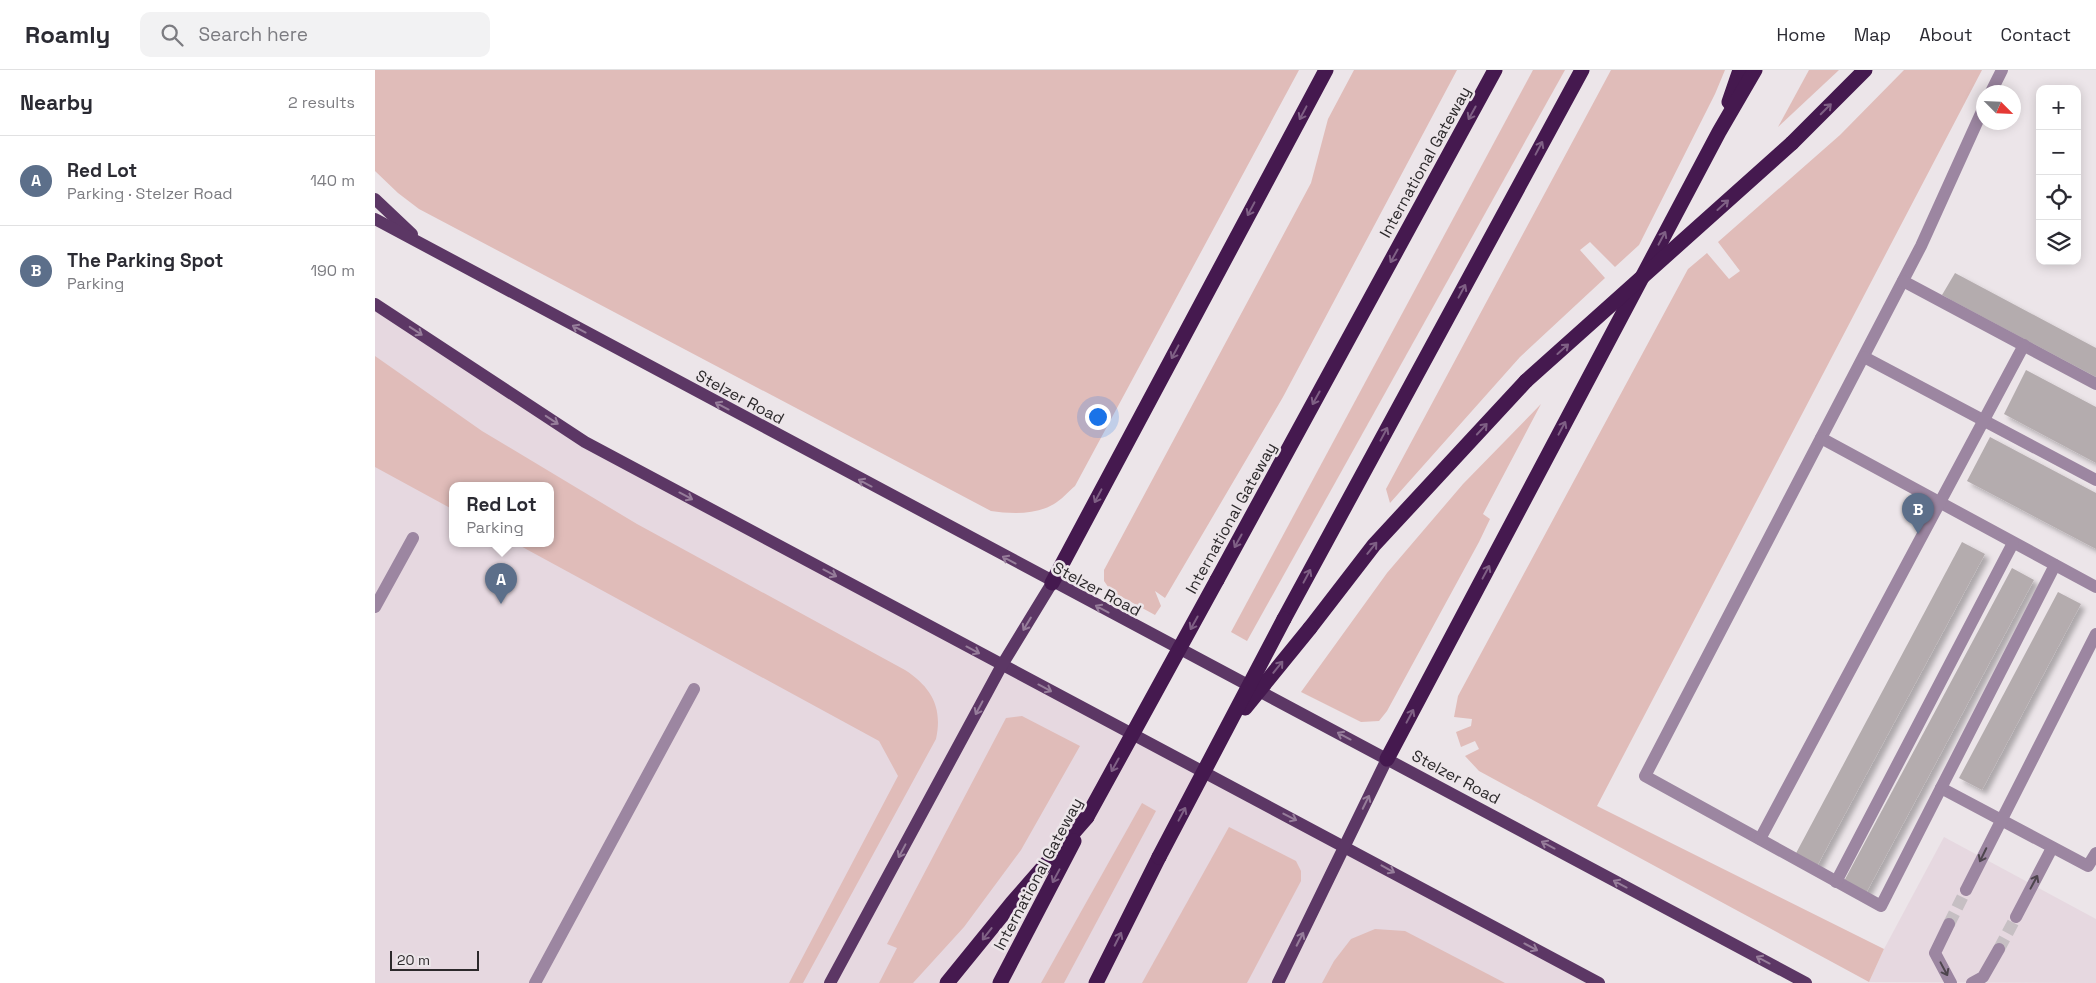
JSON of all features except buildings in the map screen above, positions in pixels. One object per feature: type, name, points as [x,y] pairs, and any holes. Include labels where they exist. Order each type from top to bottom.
[{"type":"highway","points":[[1051,583],[1326,70]]},
{"type":"highway","name":"International Gateway","points":[[1000,983],[1087,817],[1495,70]]},
{"type":"highway","points":[[1096,983],[1159,857],[1284,619],[1582,70]]},
{"type":"highway","points":[[1719,132],[1740,70]]},
{"type":"highway","points":[[1387,759],[1719,132],[1755,70]]},
{"type":"highway","points":[[1225,732],[1310,628],[1374,545],[1527,381],[1792,143],[1865,70]]},
{"type":"highway","points":[[947,983],[1012,902],[1087,817]]},
{"type":"main road","points":[[375,199],[424,246]]},
{"type":"main road","name":"Stelzer Road","points":[[375,219],[1051,583],[1387,759],[1806,983]]},
{"type":"main road","points":[[375,304],[585,442],[1599,983]]},
{"type":"main road","points":[[830,983],[1002,665],[1051,583]]},
{"type":"main road","points":[[1278,983],[1387,759]]},
{"type":"lane","points":[[1994,85],[2002,70]]},
{"type":"lane","points":[[1976,125],[1921,246],[1645,776],[1881,906],[2055,566]]},
{"type":"lane","points":[[1903,280],[2096,384]]},
{"type":"lane","points":[[1759,840],[2024,345]]},
{"type":"lane","points":[[1864,356],[2096,480]]},
{"type":"lane","points":[[1821,438],[2096,587]]},
{"type":"lane","points":[[375,607],[413,538]]},
{"type":"lane","points":[[1836,882],[2013,542]]},
{"type":"lane","points":[[1966,890],[2096,634]]},
{"type":"lane","points":[[535,983],[694,689]]},
{"type":"lane","points":[[1941,788],[2088,866],[2096,853]]},
{"type":"lane","points":[[2016,917],[2053,848]]},
{"type":"lane","points":[[1949,924],[1935,953],[1951,983]]},
{"type":"lane","points":[[1972,983],[1983,977],[1999,948]]},
{"type":"shaded area","points":[[375,70],[1299,70],[1075,486],[1047,508],[1031,512],[1007,513],[991,511],[419,209],[398,193],[375,171]]},
{"type":"shaded area","points":[[1354,70],[1457,70],[1283,397],[1165,598],[1155,591],[1161,606],[1155,615],[1111,591],[1104,581],[1104,570],[1311,183],[1328,119]]},
{"type":"shaded area","points":[[1533,70],[1565,70],[1247,641],[1231,632]]},
{"type":"shaded area","points":[[1611,70],[1725,70],[1715,94],[1639,245],[1615,267],[1590,242],[1580,250],[1605,278],[1520,357],[1390,503],[1386,489]]},
{"type":"shaded area","points":[[1809,70],[1839,70],[1778,127]]},
{"type":"shaded area","points":[[1904,70],[1982,70],[1597,806],[1884,949],[1869,982],[1479,771],[1465,756],[1479,749],[1475,741],[1461,747],[1456,732],[1471,726],[1472,719],[1454,717],[1458,696],[1688,269],[1707,253],[1729,279],[1740,271],[1718,242],[1840,135]]},
{"type":"shaded area","points":[[375,304],[585,442],[1599,983],[375,983]]},
{"type":"shaded area","points":[[375,356],[482,431],[637,524],[905,670],[922,683],[933,699],[936,708],[938,728],[936,739],[803,983],[789,983],[898,776],[879,741],[522,547],[554,547],[554,482],[449,482],[449,507],[375,467]]},
{"type":"shaded area","points":[[1541,404],[1483,514],[1490,519],[1479,542],[1387,711],[1379,721],[1361,722],[1301,692],[1387,573],[1463,484]]},
{"type":"shaded area","points":[[1022,716],[1080,746],[1021,850],[964,927],[913,983],[879,983],[897,948],[887,944],[1006,718]]},
{"type":"shaded area","points":[[1142,803],[1156,811],[1064,983],[1041,983]]},
{"type":"shaded area","points":[[1229,827],[1296,861],[1301,871],[1301,881],[1247,983],[1142,983]]},
{"type":"shaded area","points":[[1944,837],[2096,919],[2096,983],[1869,982],[1884,949]]},
{"type":"shaded area","points":[[1375,929],[1405,931],[1505,983],[1322,983],[1334,961],[1351,939]]},
{"type":"tunnel","points":[[1949,924],[1966,890]]},
{"type":"tunnel","points":[[1999,949],[2016,917]]},
{"type":"place","name":"The Parking Spot","points":[[1918,534]]},
{"type":"place","name":"Red Lot","points":[[501,604]]}]
